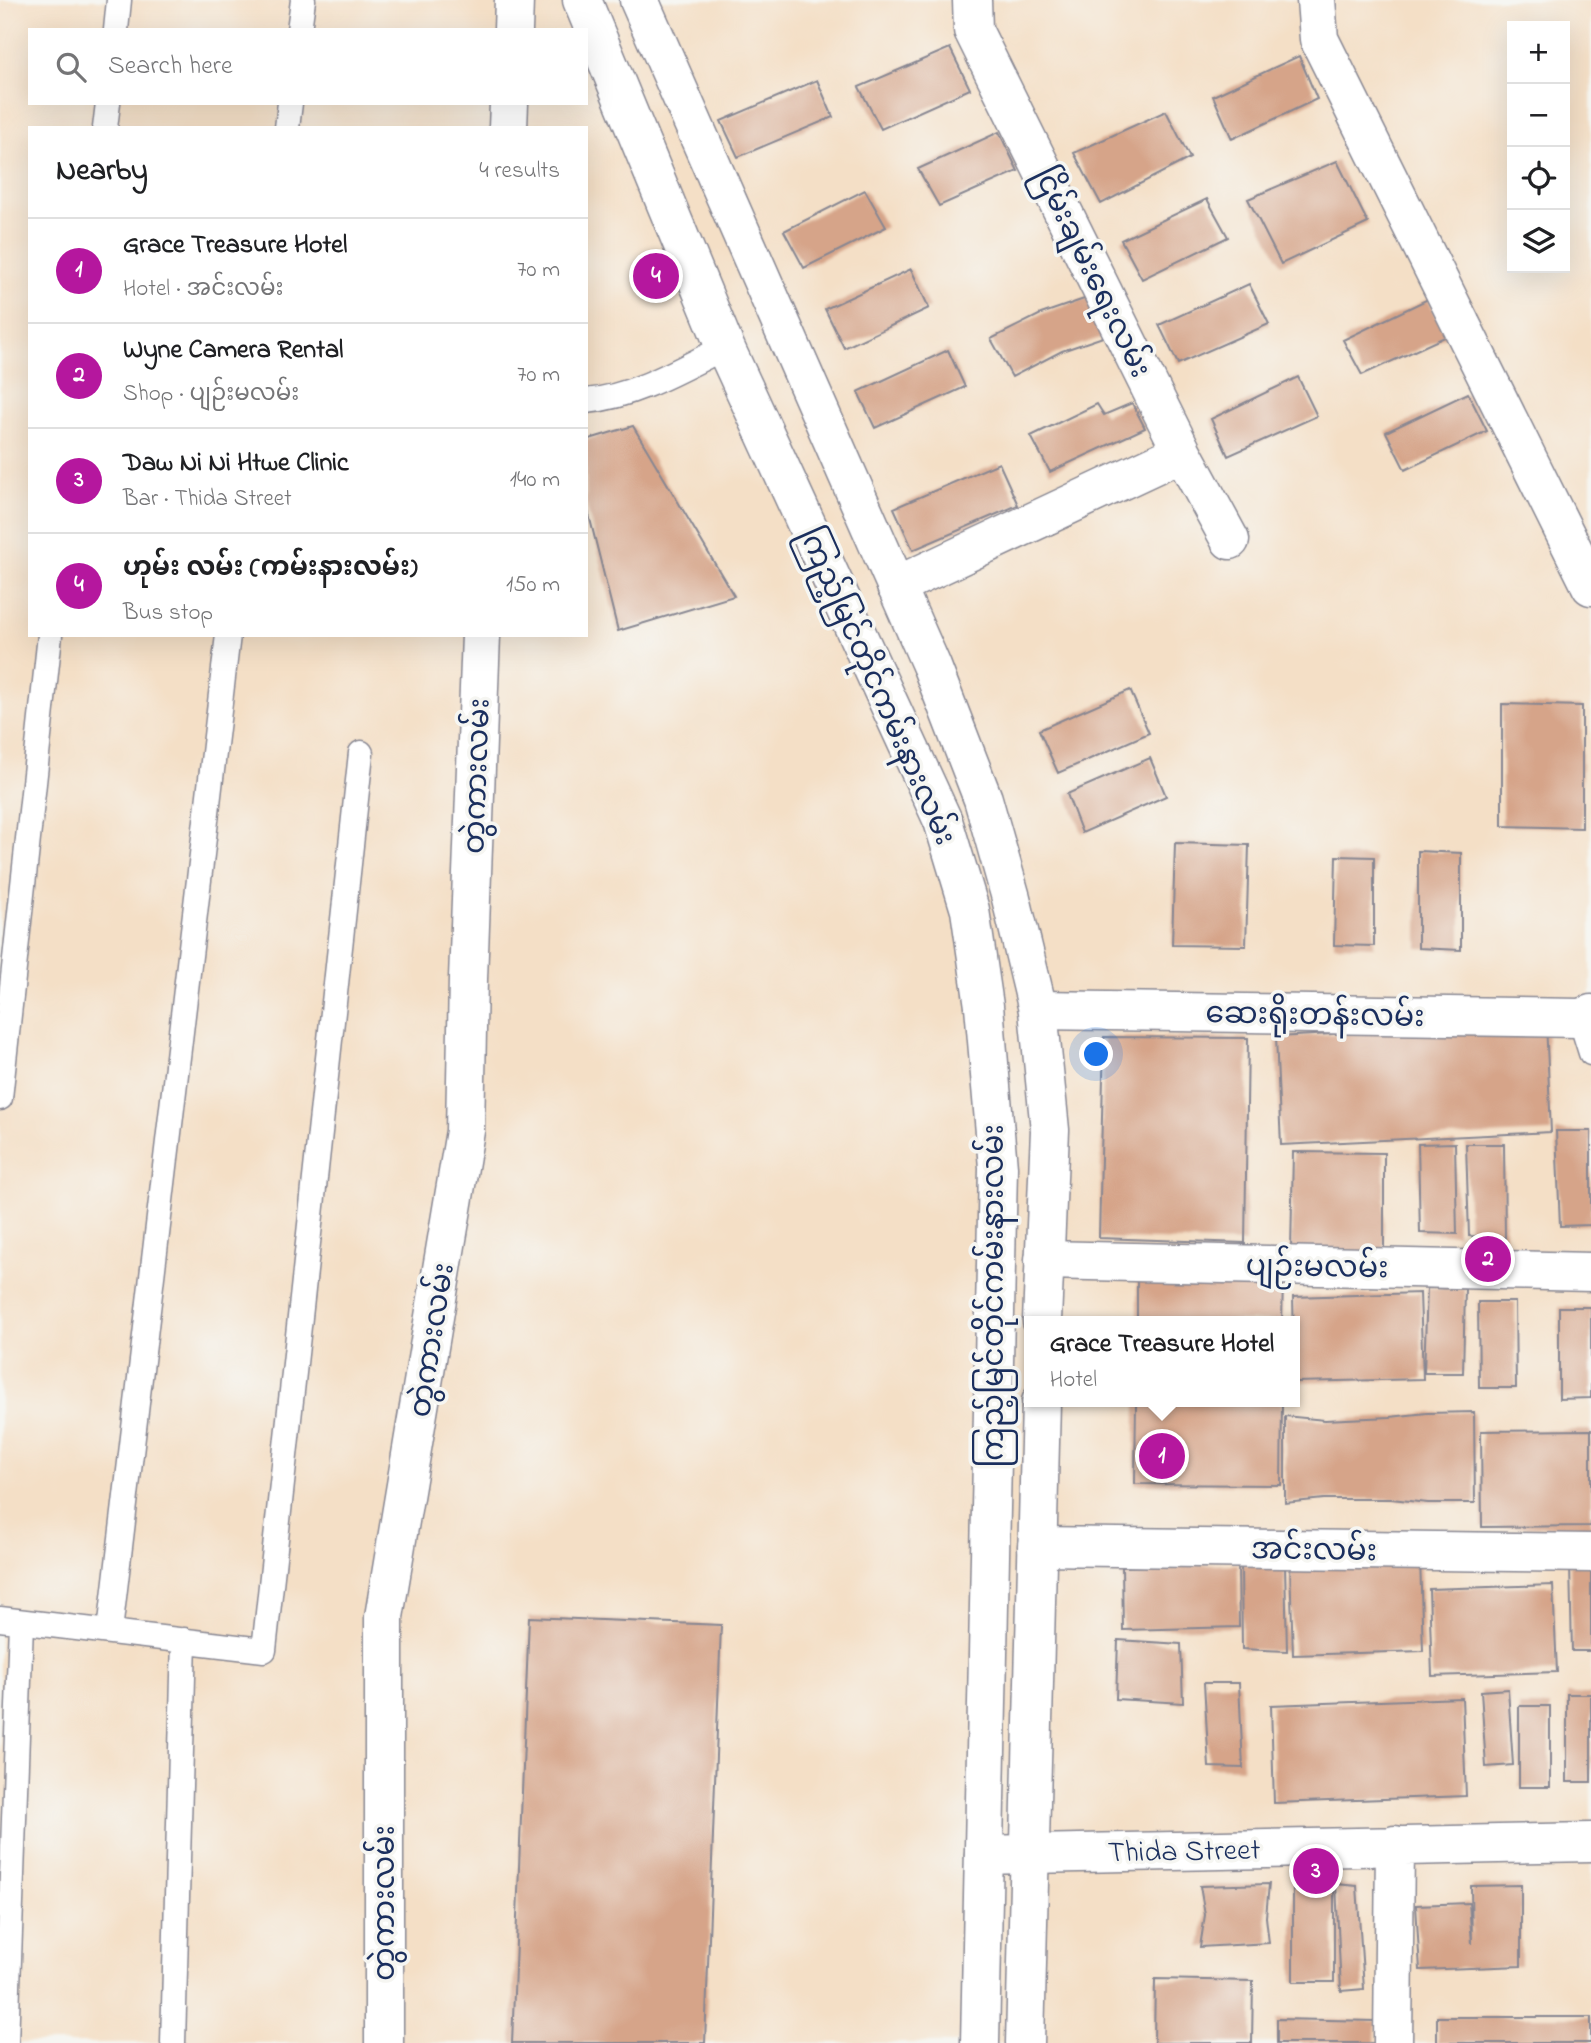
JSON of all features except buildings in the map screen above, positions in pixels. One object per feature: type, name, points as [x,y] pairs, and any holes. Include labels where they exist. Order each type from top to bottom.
[{"type":"main road","points":[[513,28],[514,0]]},
{"type":"main road","name":"ကြည့်မြင်တိုင်ကမ်းနားလမ်း","points":[[582,0],[725,347],[943,821],[970,911],[984,1006],[998,1167],[980,2043]]},
{"type":"main road","name":"ကြည့်မြင်တိုင်ကမ်းနားလမ်း","points":[[639,0],[932,667],[983,799],[1011,898],[1038,1010],[1050,1130],[1042,1316]]},
{"type":"main road","name":"ငြိမ်းချမ်းရေးလမ်း","points":[[972,0],[973,30],[1182,452],[1230,540]]},
{"type":"main road","points":[[1317,0],[1319,38],[1591,586]]},
{"type":"main road","points":[[508,126],[509,105]]},
{"type":"main road","points":[[896,586],[1182,452]]},
{"type":"main road","name":"တွဲကားလမ်း","points":[[384,2043],[384,1617],[465,1131],[481,637]]},
{"type":"main road","name":"ဆေးရိုးတန်းလမ်း","points":[[1038,1010],[1587,1028]]},
{"type":"main road","name":"ပျဉ်းမလမ်း","points":[[1044,1260],[1591,1272]]},
{"type":"main road","name":"ကြည့်မြင်တိုင်ကမ်းနားလမ်း","points":[[1025,2043],[1041,1407]]},
{"type":"main road","name":"အင်းလမ်း","points":[[1037,1546],[1591,1553]]},
{"type":"main road","points":[[989,1646],[1035,1647]]},
{"type":"main road","name":"Thida Street","points":[[984,1855],[1591,1842]]},
{"type":"main road","points":[[1392,2043],[1395,1845]]},
{"type":"lane","points":[[116,28],[119,0]]},
{"type":"lane","points":[[299,28],[303,0]]},
{"type":"lane","points":[[105,126],[108,105]]},
{"type":"lane","points":[[288,126],[290,105]]},
{"type":"lane","points":[[588,401],[603,400],[659,379],[725,347]]},
{"type":"lane","points":[[0,1098],[50,637]]},
{"type":"lane","points":[[110,1631],[228,637]]},
{"type":"lane","points":[[6,2043],[10,1621],[264,1650],[361,753]]},
{"type":"lane","points":[[173,2043],[184,1640]]},
{"type":"place","name":"ဟုမ်း လမ်း (ကမ်းနားလမ်း)","points":[[656,276]]},
{"type":"place","name":"Wyne Camera Rental","points":[[1488,1259]]},
{"type":"place","name":"Grace Treasure Hotel","points":[[1162,1456]]},
{"type":"place","name":"Daw Ni Ni Htwe Clinic","points":[[1316,1871]]}]
